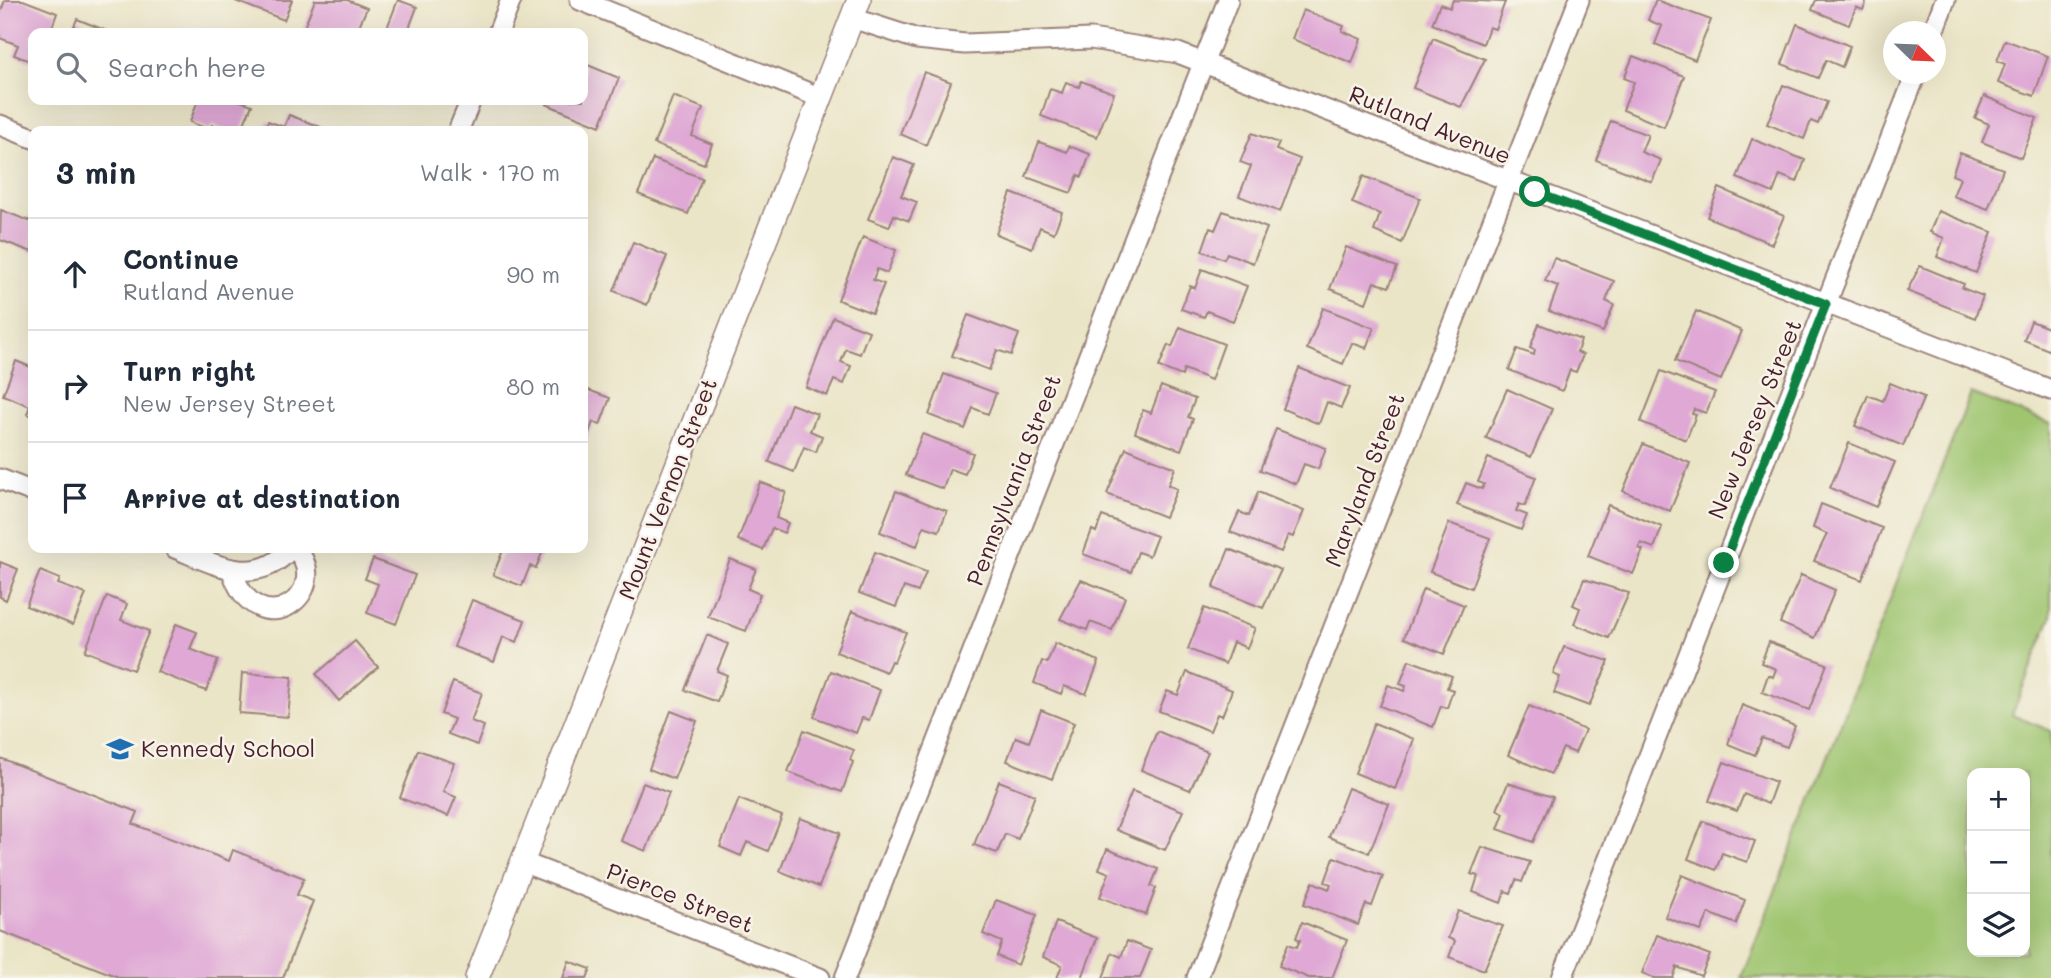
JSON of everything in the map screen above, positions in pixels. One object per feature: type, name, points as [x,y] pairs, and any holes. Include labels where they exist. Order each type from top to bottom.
[{"type":"street","points":[[500,28],[511,0]]},
{"type":"street","points":[[580,0],[821,98]]},
{"type":"street","name":"Pennsylvania Street","points":[[845,978],[1228,0]]},
{"type":"street","name":"Maryland Street","points":[[1197,978],[1579,0]]},
{"type":"street","points":[[1937,21],[1945,0]]},
{"type":"street","name":"Mount Vernon Street","points":[[477,978],[855,9]]},
{"type":"street","name":"Rutland Avenue","points":[[855,9],[917,39],[965,44],[1091,39],[1149,46],[1203,62],[2051,390]]},
{"type":"street","name":"New Jersey Street","points":[[1562,978],[1912,84]]},
{"type":"street","points":[[460,126],[469,105]]},
{"type":"street","points":[[0,125],[28,136]]},
{"type":"street","points":[[0,479],[28,490]]},
{"type":"street","points":[[187,553],[232,571],[244,572],[267,567],[286,553]]},
{"type":"street","points":[[232,571],[238,589],[249,602],[272,611],[285,608],[297,601],[306,578],[305,562],[297,553]]},
{"type":"street","name":"Pierce Street","points":[[522,862],[820,978]]},
{"type":"green space","points":[[1971,393],[2051,424],[2051,617],[2012,715],[2051,731],[2051,978],[1741,978]]},
{"type":"building","points":[[5,0],[23,0],[57,13],[52,28],[28,28],[28,60],[14,55],[18,45],[0,38],[0,14]]},
{"type":"building","points":[[233,0],[292,0],[284,20]]},
{"type":"building","points":[[315,0],[347,0],[367,8],[358,28],[304,28]]},
{"type":"building","points":[[398,0],[417,7],[409,28],[387,28]]},
{"type":"building","points":[[1453,0],[1505,2],[1495,29],[1489,27],[1483,44],[1432,24],[1440,4],[1450,8]]},
{"type":"building","points":[[1656,0],[1711,20],[1695,60],[1655,44],[1662,26],[1648,20]]},
{"type":"building","points":[[1816,0],[1867,0],[1863,10],[1856,7],[1849,25],[1812,10]]},
{"type":"building","points":[[1303,10],[1344,26],[1342,31],[1361,39],[1352,63],[1292,39]]},
{"type":"building","points":[[77,19],[100,28],[73,28]]},
{"type":"building","points":[[1797,24],[1850,46],[1842,67],[1826,60],[1818,78],[1782,64]]},
{"type":"building","points":[[1433,38],[1485,59],[1461,107],[1413,88]]},
{"type":"building","points":[[2005,40],[2048,56],[2034,96],[1998,83],[2005,64],[1997,61]]},
{"type":"building","points":[[1633,56],[1684,76],[1664,127],[1623,110],[1634,82],[1624,78]]},
{"type":"building","points":[[588,65],[619,78],[600,126],[548,105],[588,105]]},
{"type":"building","points":[[924,72],[951,82],[926,145],[900,134]]},
{"type":"building","points":[[1081,81],[1114,93],[1097,137],[1041,116],[1050,89],[1062,93],[1066,82],[1079,87]]},
{"type":"building","points":[[1783,85],[1827,102],[1818,124],[1811,121],[1804,139],[1767,124]]},
{"type":"building","points":[[673,96],[703,108],[692,136],[712,144],[704,164],[654,144]]},
{"type":"building","points":[[1984,96],[2037,118],[2021,158],[1982,142],[1989,124],[1975,118]]},
{"type":"building","points":[[196,105],[252,105],[243,126],[200,126],[190,122]]},
{"type":"building","points":[[289,115],[318,126],[284,126]]},
{"type":"building","points":[[268,121],[281,126],[266,126]]},
{"type":"building","points":[[1611,121],[1648,135],[1641,152],[1661,160],[1652,182],[1596,160]]},
{"type":"building","points":[[1252,133],[1279,143],[1276,150],[1300,159],[1280,212],[1239,196],[1251,166],[1240,162]]},
{"type":"building","points":[[1752,139],[1805,160],[1797,182],[1780,175],[1773,193],[1737,178]]},
{"type":"building","points":[[1039,142],[1067,152],[1069,146],[1090,154],[1082,177],[1078,175],[1071,193],[1026,177]]},
{"type":"building","points":[[1960,153],[2003,169],[1988,209],[1953,196],[1960,178],[1952,175]]},
{"type":"building","points":[[893,157],[914,165],[901,196],[917,202],[909,221],[894,215],[889,227],[868,219]]},
{"type":"building","points":[[653,159],[702,178],[688,214],[638,194]]},
{"type":"building","points":[[1363,176],[1420,198],[1402,243],[1374,231],[1380,214],[1352,203]]},
{"type":"building","points":[[1719,188],[1784,216],[1772,244],[1707,217]]},
{"type":"building","points":[[1011,193],[1062,212],[1054,233],[1040,227],[1032,248],[996,234]]},
{"type":"building","points":[[1,210],[28,221],[28,250],[0,240]]},
{"type":"building","points":[[1223,211],[1267,228],[1253,263],[1227,253],[1224,259],[1202,251],[1210,228],[1215,230]]},
{"type":"building","points":[[1938,211],[1992,232],[1976,273],[1937,257],[1944,238],[1930,232]]},
{"type":"building","points":[[863,237],[896,250],[887,273],[877,269],[873,280],[884,284],[872,313],[838,300]]},
{"type":"building","points":[[633,242],[667,256],[647,305],[614,291]]},
{"type":"building","points":[[1346,247],[1397,267],[1389,287],[1374,282],[1366,303],[1330,289]]},
{"type":"building","points":[[1554,258],[1614,281],[1606,301],[1614,305],[1603,332],[1549,311],[1558,286],[1545,281]]},
{"type":"building","points":[[1920,266],[1964,284],[1962,288],[1983,296],[1975,318],[1907,291]]},
{"type":"building","points":[[1202,269],[1247,286],[1233,321],[1207,311],[1204,317],[1181,309],[1190,286],[1195,288]]},
{"type":"building","points":[[1323,308],[1374,328],[1366,348],[1352,343],[1343,364],[1307,349]]},
{"type":"building","points":[[1696,311],[1742,331],[1721,380],[1675,361]]},
{"type":"building","points":[[968,315],[1019,334],[1011,355],[997,350],[989,370],[952,356]]},
{"type":"building","points":[[833,317],[869,331],[860,354],[846,349],[841,362],[851,366],[844,384],[834,380],[827,396],[806,387]]},
{"type":"building","points":[[2031,321],[2051,329],[2051,351],[2024,340]]},
{"type":"building","points":[[1539,324],[1581,340],[1577,352],[1583,355],[1576,372],[1570,370],[1562,391],[1509,370],[1517,349],[1534,355],[1535,350],[1530,348]]},
{"type":"building","points":[[1180,327],[1224,344],[1211,380],[1184,369],[1182,376],[1159,367],[1168,345],[1172,347]]},
{"type":"building","points":[[16,361],[28,366],[28,405],[3,395]]},
{"type":"building","points":[[1299,368],[1350,388],[1341,408],[1327,402],[1319,424],[1283,409]]},
{"type":"building","points":[[1661,371],[1715,392],[1706,413],[1694,409],[1692,414],[1696,415],[1686,440],[1641,422]]},
{"type":"building","points":[[944,374],[996,393],[988,414],[973,408],[965,429],[929,415]]},
{"type":"building","points":[[1890,383],[1924,397],[1903,446],[1855,426],[1868,395],[1883,401]]},
{"type":"building","points":[[1161,386],[1195,399],[1188,417],[1193,419],[1181,450],[1135,433],[1143,410],[1151,413]]},
{"type":"building","points":[[1507,389],[1552,409],[1531,457],[1486,438]]},
{"type":"building","points":[[588,390],[610,398],[600,425],[593,422],[588,435]]},
{"type":"building","points":[[791,404],[817,414],[810,431],[822,436],[816,452],[804,447],[794,472],[769,462]]},
{"type":"building","points":[[1276,429],[1326,448],[1318,469],[1304,464],[1296,484],[1260,470]]},
{"type":"building","points":[[922,434],[973,453],[965,474],[950,469],[943,489],[906,475]]},
{"type":"building","points":[[1849,443],[1895,462],[1876,507],[1830,488]]},
{"type":"building","points":[[1643,444],[1690,463],[1670,511],[1623,491]]},
{"type":"building","points":[[1126,448],[1175,468],[1168,485],[1177,489],[1165,517],[1107,494]]},
{"type":"building","points":[[1488,458],[1536,477],[1525,506],[1519,504],[1516,511],[1527,515],[1521,530],[1457,505],[1466,483],[1482,489],[1484,484],[1478,482]]},
{"type":"building","points":[[760,482],[786,492],[776,518],[788,523],[784,533],[772,528],[763,550],[738,540]]},
{"type":"building","points":[[896,491],[947,511],[939,531],[924,526],[917,546],[880,532]]},
{"type":"building","points":[[1258,492],[1304,511],[1293,537],[1288,535],[1281,552],[1230,532],[1239,512],[1249,516]]},
{"type":"building","points":[[1821,504],[1882,528],[1862,580],[1814,561],[1827,534],[1813,528]]},
{"type":"building","points":[[1608,505],[1662,527],[1654,548],[1641,543],[1639,548],[1643,550],[1633,574],[1588,556]]},
{"type":"building","points":[[1102,516],[1157,536],[1149,556],[1138,552],[1131,572],[1083,554],[1092,530],[1096,532]]},
{"type":"building","points":[[1449,523],[1490,538],[1471,588],[1430,572]]},
{"type":"building","points":[[1229,549],[1281,570],[1263,608],[1213,588]]},
{"type":"building","points":[[875,552],[926,572],[918,592],[904,587],[896,607],[859,593]]},
{"type":"building","points":[[502,553],[542,553],[536,568],[530,566],[522,586],[493,575]]},
{"type":"building","points":[[373,559],[415,575],[396,624],[367,613],[378,584],[365,579]]},
{"type":"building","points":[[730,559],[756,569],[748,589],[760,594],[746,631],[708,617]]},
{"type":"building","points":[[0,562],[18,569],[6,600],[0,597]]},
{"type":"building","points":[[40,571],[60,579],[58,584],[86,594],[73,625],[26,606]]},
{"type":"building","points":[[1801,575],[1835,590],[1815,638],[1780,623]]},
{"type":"building","points":[[1584,579],[1629,593],[1609,638],[1574,624],[1580,608],[1573,605]]},
{"type":"building","points":[[1081,580],[1125,597],[1112,630],[1090,622],[1087,630],[1060,619]]},
{"type":"building","points":[[1423,589],[1464,605],[1444,654],[1404,638]]},
{"type":"building","points":[[107,596],[127,604],[121,620],[149,631],[133,670],[85,651]]},
{"type":"building","points":[[472,600],[525,620],[517,642],[503,637],[494,662],[454,647]]},
{"type":"building","points":[[1204,608],[1255,628],[1247,648],[1233,642],[1225,664],[1188,649]]},
{"type":"building","points":[[852,611],[906,632],[894,662],[891,661],[886,672],[836,652]]},
{"type":"building","points":[[176,624],[197,632],[190,649],[218,660],[206,691],[157,672]]},
{"type":"building","points":[[707,635],[728,644],[717,671],[727,675],[717,702],[685,690]]},
{"type":"building","points":[[355,641],[378,667],[339,701],[316,674]]},
{"type":"building","points":[[1769,642],[1827,664],[1809,710],[1762,692],[1768,675],[1773,677],[1776,669],[1761,663]]},
{"type":"building","points":[[1055,643],[1099,661],[1086,694],[1064,686],[1061,694],[1034,683],[1042,661],[1047,663]]},
{"type":"building","points":[[1564,647],[1609,661],[1589,706],[1554,693],[1560,677],[1553,674]]},
{"type":"building","points":[[1409,660],[1452,676],[1447,688],[1453,690],[1447,708],[1441,706],[1433,727],[1380,706],[1388,685],[1404,691],[1406,686],[1400,684]]},
{"type":"building","points":[[831,671],[880,690],[869,720],[862,718],[856,733],[814,717]]},
{"type":"building","points":[[1187,672],[1232,690],[1222,716],[1217,714],[1210,731],[1159,711],[1167,691],[1178,695]]},
{"type":"building","points":[[242,673],[292,677],[288,717],[239,713]]},
{"type":"building","points":[[453,682],[482,693],[471,721],[484,726],[477,745],[448,734],[454,719],[441,714]]},
{"type":"building","points":[[1742,705],[1795,726],[1787,747],[1762,738],[1755,755],[1728,744]]},
{"type":"building","points":[[1529,706],[1585,730],[1575,753],[1563,748],[1551,774],[1508,755]]},
{"type":"building","points":[[1041,710],[1074,723],[1052,779],[1007,761],[1016,737],[1029,742]]},
{"type":"building","points":[[671,711],[697,721],[674,779],[649,769]]},
{"type":"building","points":[[1374,723],[1414,739],[1395,789],[1355,773]]},
{"type":"building","points":[[804,730],[854,750],[850,760],[853,762],[842,792],[788,772]]},
{"type":"building","points":[[1157,731],[1208,752],[1190,790],[1141,770]]},
{"type":"building","points":[[418,750],[454,763],[443,792],[456,797],[448,816],[400,798]]},
{"type":"building","name":"Kennedy School","points":[[0,758],[138,812],[133,824],[229,861],[233,850],[304,878],[297,895],[313,901],[283,978],[121,978],[0,931]]},
{"type":"building","points":[[1724,762],[1776,782],[1768,804],[1744,794],[1737,811],[1709,801]]},
{"type":"building","points":[[999,781],[1035,795],[1018,839],[1005,834],[997,853],[974,845]]},
{"type":"building","points":[[643,783],[669,793],[646,851],[621,841]]},
{"type":"building","points":[[1508,783],[1553,797],[1533,842],[1498,829],[1504,813],[1497,810]]},
{"type":"building","points":[[1348,788],[1389,804],[1369,853],[1329,837]]},
{"type":"building","points":[[1132,791],[1183,811],[1165,850],[1116,830]]},
{"type":"building","points":[[739,799],[782,816],[768,851],[747,842],[741,856],[720,847]]},
{"type":"building","points":[[800,818],[840,833],[819,887],[780,871]]},
{"type":"building","points":[[1703,821],[1755,841],[1747,862],[1722,853],[1716,870],[1688,859]]},
{"type":"building","points":[[1482,847],[1530,862],[1522,882],[1516,880],[1511,893],[1505,891],[1501,903],[1473,892],[1478,876],[1471,874]]},
{"type":"building","points":[[1107,849],[1158,869],[1151,886],[1156,888],[1146,915],[1100,897],[1109,873],[1099,869]]},
{"type":"building","points":[[1334,857],[1383,876],[1372,906],[1366,904],[1358,925],[1304,904],[1313,882],[1329,889],[1331,884],[1325,882]]},
{"type":"building","points":[[1682,875],[1745,900],[1736,924],[1709,913],[1701,931],[1665,917]]},
{"type":"building","points":[[996,900],[1037,915],[1018,965],[997,956],[1002,942],[983,934]]},
{"type":"building","points":[[1458,911],[1503,926],[1484,970],[1449,957],[1455,941],[1448,938]]},
{"type":"building","points":[[1056,922],[1097,938],[1082,978],[1057,978],[1062,965],[1043,957]]},
{"type":"building","points":[[1302,922],[1347,940],[1332,978],[1309,978],[1279,966],[1288,944],[1297,947],[1300,940],[1296,938]]},
{"type":"building","points":[[1657,935],[1710,955],[1701,976],[1677,967],[1673,978],[1654,978],[1642,973]]},
{"type":"building","points":[[1127,941],[1151,950],[1140,978],[1103,978],[1112,953],[1121,957]]},
{"type":"building","points":[[569,961],[591,969],[587,978],[563,978]]},
{"type":"place","name":"Kennedy School","points":[[120,749]]},
{"type":"route","points":[[1535,192],[1826,304],[1724,563]]}]
